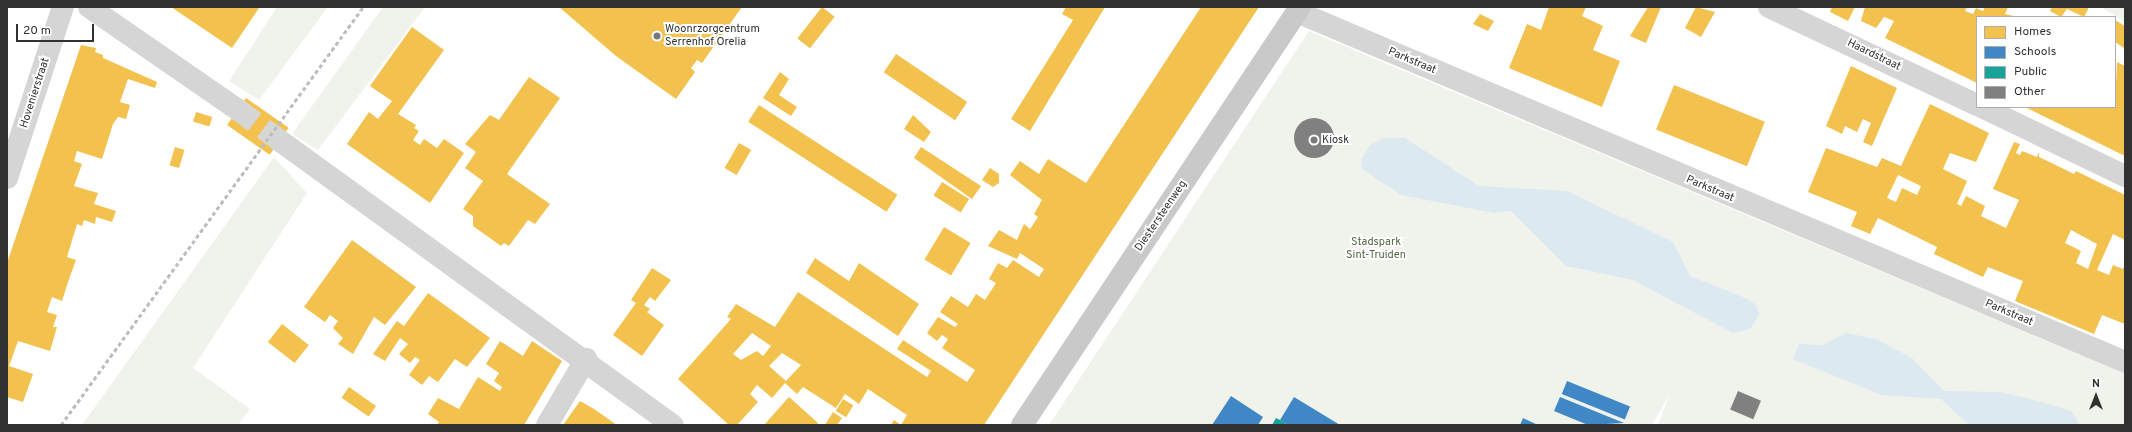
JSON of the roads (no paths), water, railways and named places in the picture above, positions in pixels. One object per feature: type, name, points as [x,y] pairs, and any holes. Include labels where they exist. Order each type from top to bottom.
[{"type":"main road","name":"Diestersteenweg","points":[[1022,425],[1299,9]]},
{"type":"street","name":"Hovenierstraat","points":[[7,178],[62,7]]},
{"type":"street","points":[[89,7],[237,109]]},
{"type":"street","name":"Haardstraat","points":[[1770,7],[1976,105]]},
{"type":"street","name":"Parkstraat","points":[[1299,9],[2125,362]]},
{"type":"street","points":[[1984,108],[2125,176]]},
{"type":"street","points":[[283,143],[586,359],[673,425]]},
{"type":"street","points":[[548,425],[586,359]]},
{"type":"tunnel","points":[[237,109],[283,143]]},
{"type":"railway","points":[[61,425],[363,7]]},
{"type":"place","name":"Woonrzorgcentrum Serrenhof Orelia","points":[[657,36]]},
{"type":"place","name":"Kiosk","points":[[1314,140]]},
{"type":"park label","name":"Stadspark Sint-Truiden","points":[[1376,249]]}]
